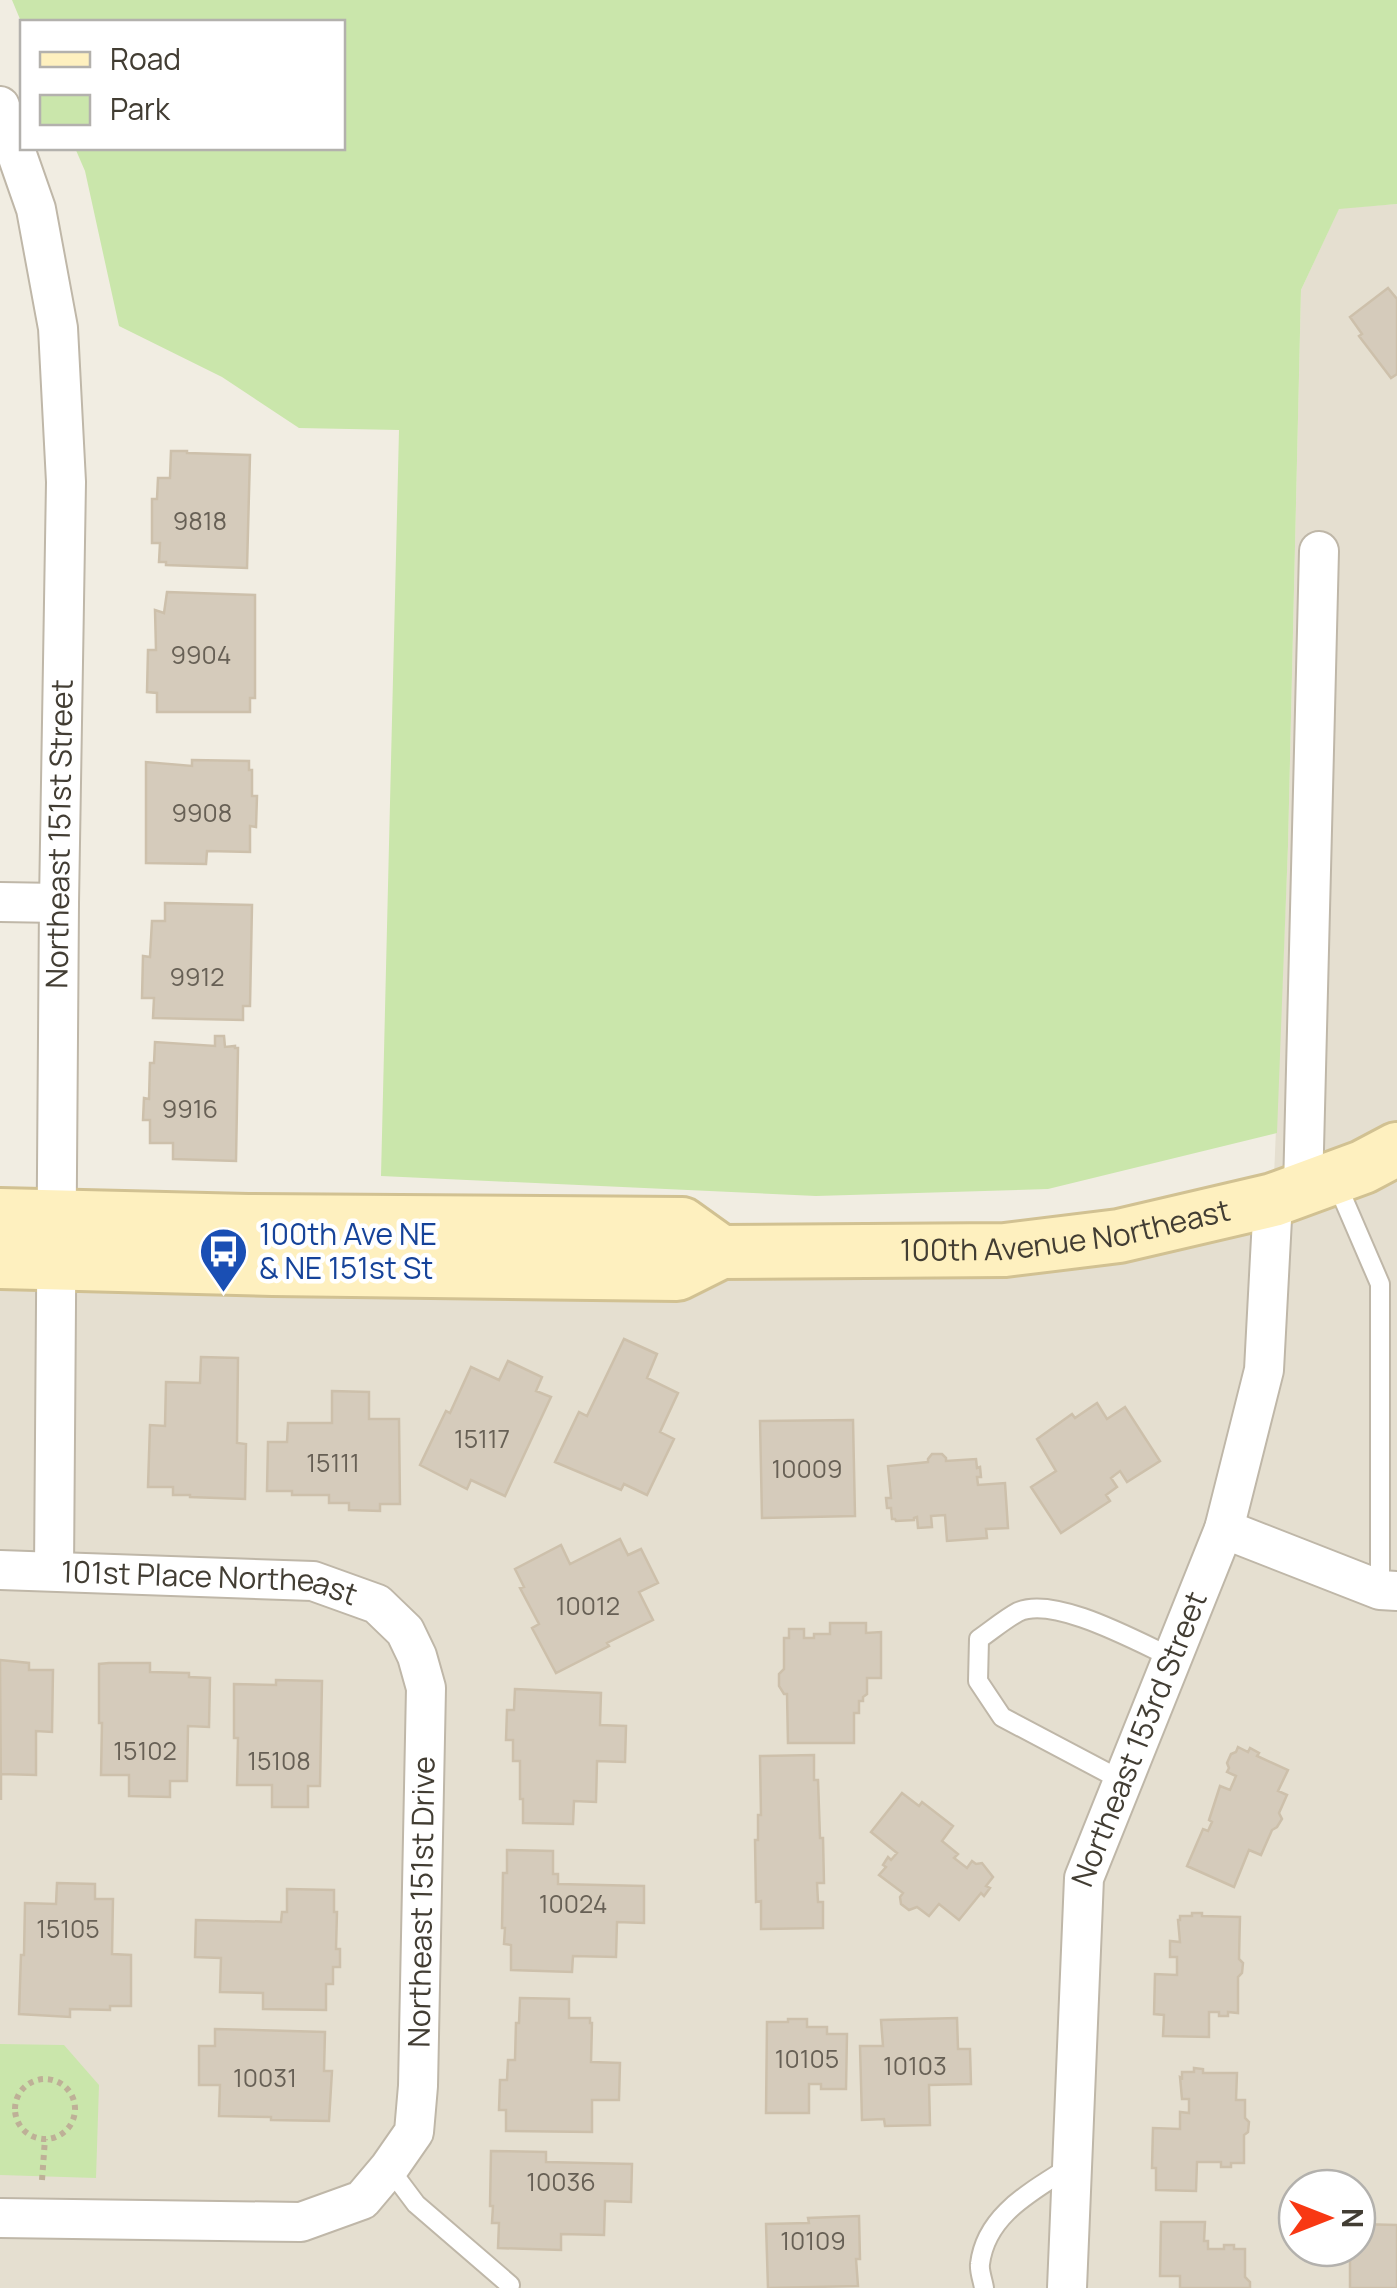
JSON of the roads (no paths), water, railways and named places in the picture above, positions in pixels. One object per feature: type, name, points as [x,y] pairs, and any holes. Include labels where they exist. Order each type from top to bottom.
[{"type":"main road","name":"100th Avenue Northeast","points":[[0,1215],[56,1240],[273,1269],[677,1274],[720,1252],[1004,1250],[1119,1236],[1303,1188],[1363,1167],[1397,1149]]},
{"type":"main road","name":"100th Avenue Northeast","points":[[0,1262],[56,1240]]},
{"type":"street","name":"Northeast 151st Street","points":[[0,106],[36,209],[58,328],[66,482],[54,1571]]},
{"type":"street","name":"Northeast 153rd Street","points":[[1067,2288],[1084,1878],[1224,1530],[1303,1188],[1320,550]]},
{"type":"street","points":[[0,902],[59,903]]},
{"type":"street","points":[[1224,1530],[1389,1590]]},
{"type":"street","name":"101st Place Northeast","points":[[0,1570],[313,1581],[377,1604],[405,1631]]},
{"type":"street","name":"Northeast 151st Drive","points":[[0,2218],[301,2222],[362,2200],[414,2132],[426,1688],[405,1631]]},
{"type":"lane","points":[[1303,1188],[1388,1284],[1389,1590]]},
{"type":"lane","points":[[1123,1782],[1002,1717],[978,1681],[980,1639],[1022,1610],[1051,1609],[1076,1614],[1172,1658]]},
{"type":"lane","points":[[984,2288],[980,2266],[992,2228],[1017,2200],[1072,2166]]},
{"type":"lane","points":[[389,2168],[418,2206],[510,2285]]},
{"type":"place","name":"100th Ave NE & NE 151st St","points":[[224,1294]]}]
